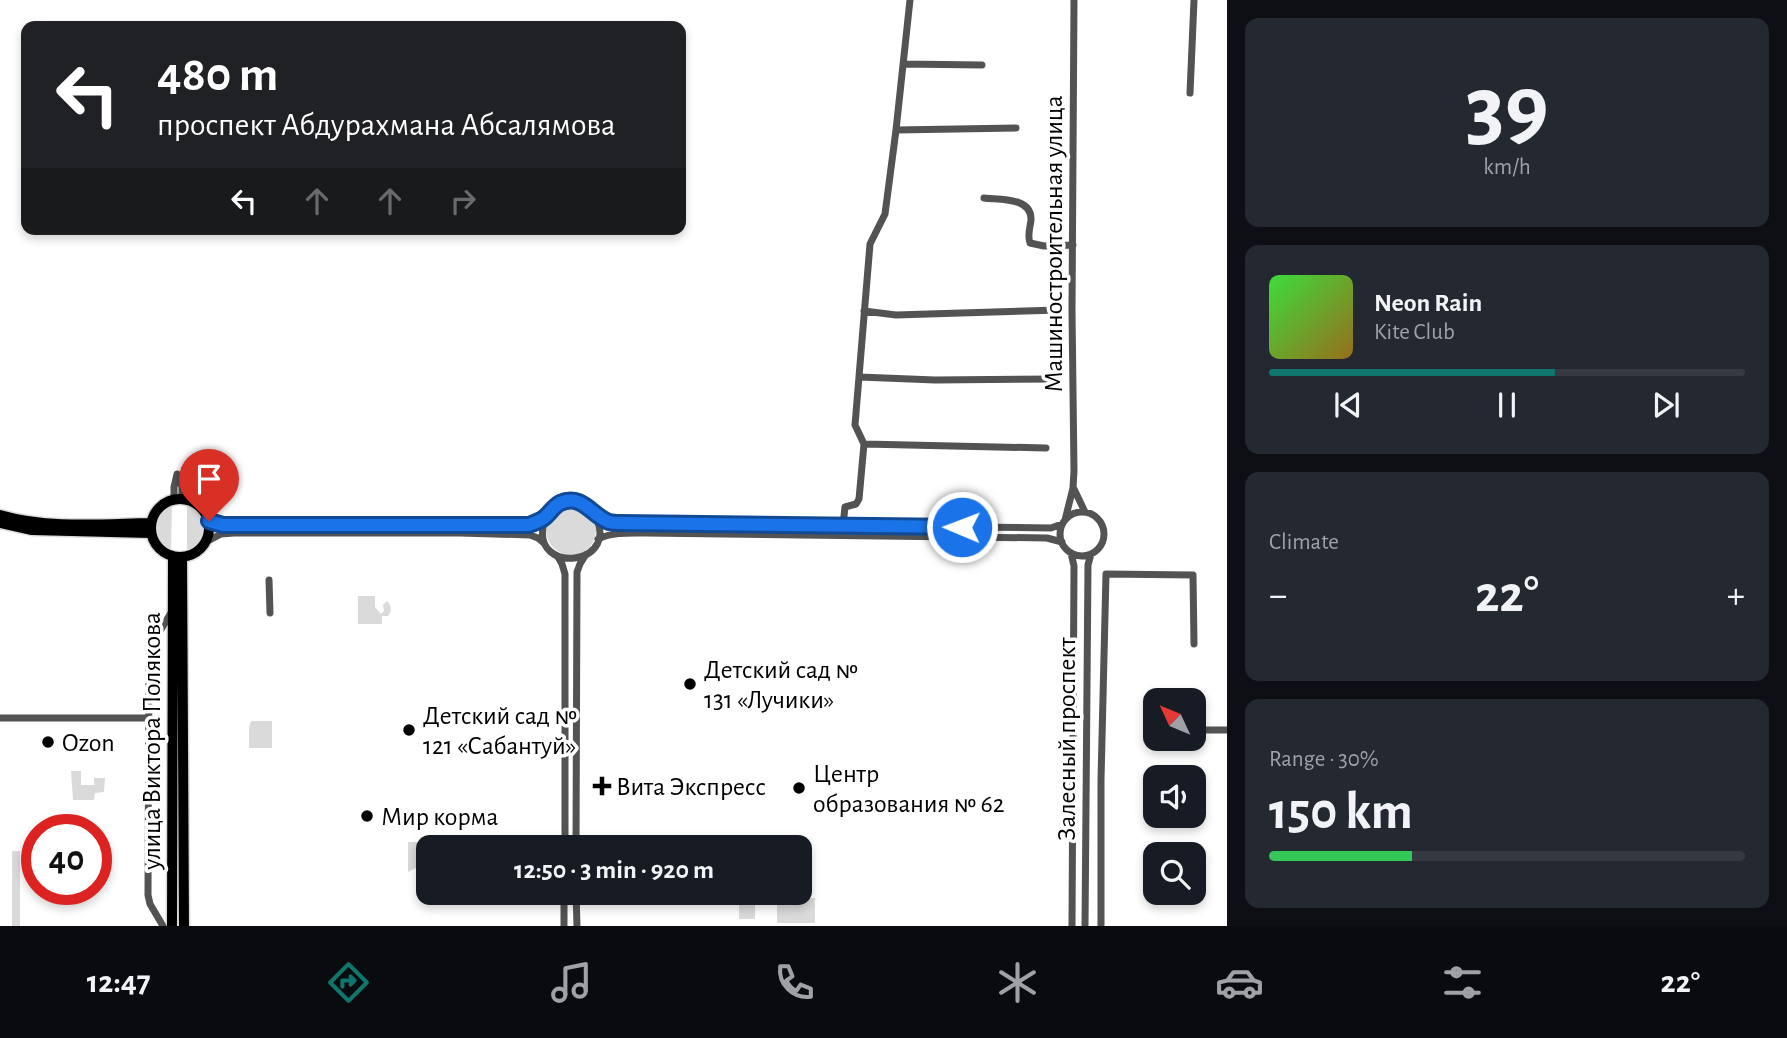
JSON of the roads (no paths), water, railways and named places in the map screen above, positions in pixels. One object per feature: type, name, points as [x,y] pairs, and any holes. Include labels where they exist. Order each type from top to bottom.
[{"type":"main road","points":[[178,498],[197,504],[209,521],[206,542],[194,553],[178,557],[158,548],[150,528],[154,512],[163,503],[178,498]]},
{"type":"main road","points":[[0,515],[33,522],[150,528]]},
{"type":"main road","points":[[0,523],[32,530],[150,528]]},
{"type":"main road","name":"улица Виктора Полякова","points":[[172,926],[173,611],[178,557]]},
{"type":"main road","name":"улица Виктора Полякова","points":[[178,557],[184,705],[184,926]]},
{"type":"street","points":[[843,525],[845,507],[856,504],[859,499],[864,444],[855,425],[870,244],[885,214],[910,0]]},
{"type":"street","name":"Машиностроительная улица","points":[[1064,522],[1073,488],[1074,0]]},
{"type":"street","points":[[1190,93],[1194,0]]},
{"type":"street","points":[[903,64],[982,65]]},
{"type":"street","points":[[896,130],[1016,128]]},
{"type":"street","points":[[984,198],[1024,204],[1030,209],[1030,243],[1060,247],[1073,245]]},
{"type":"street","points":[[864,311],[896,315],[1059,310]]},
{"type":"street","points":[[859,377],[935,380],[1055,379]]},
{"type":"street","points":[[864,444],[1046,448]]},
{"type":"street","name":"Машиностроительная улица","points":[[1073,488],[1085,512]]},
{"type":"street","points":[[209,521],[223,525],[529,525],[545,517],[558,504],[567,501],[585,504],[609,522],[621,523],[1051,528],[1073,514],[1085,512],[1097,517],[1103,529],[1102,544],[1091,554],[1078,556],[1071,553],[1062,542],[1060,530],[1064,522]]},
{"type":"street","points":[[576,835],[577,572],[598,539],[600,527],[592,510]]},
{"type":"street","points":[[545,517],[542,534],[545,544]]},
{"type":"street","points":[[206,542],[221,534],[234,533],[460,533],[530,535],[538,538],[558,556],[565,573],[565,835]]},
{"type":"street","points":[[598,539],[619,533],[645,533],[1047,538],[1062,542]]},
{"type":"street","name":"Залесный проспект","points":[[1071,553],[1074,566],[1072,926]]},
{"type":"street","name":"Залесный проспект","points":[[1085,926],[1088,565],[1091,554]]},
{"type":"street","points":[[558,556],[571,559],[586,555]]},
{"type":"street","points":[[1101,926],[1106,574],[1193,575],[1194,644]]},
{"type":"street","points":[[269,580],[270,613]]},
{"type":"street","points":[[163,926],[150,904],[148,895],[149,655],[153,643],[173,611]]},
{"type":"street","points":[[0,718],[149,718]]},
{"type":"street","points":[[1206,730],[1227,730]]},
{"type":"street","points":[[1086,838],[1101,838]]},
{"type":"street","points":[[564,905],[564,926]]},
{"type":"street","points":[[576,905],[577,926]]},
{"type":"place","name":"Детский сад № 131 «Лучики»","points":[[690,684]]},
{"type":"place","name":"Детский сад № 121 «Сабантуй»","points":[[409,730]]},
{"type":"place","name":"Ozon","points":[[48,742]]},
{"type":"place","name":"Вита Экспресс","points":[[602,786]]},
{"type":"place","name":"Центр образования № 62","points":[[799,788]]},
{"type":"place","name":"Мир корма","points":[[367,816]]}]
